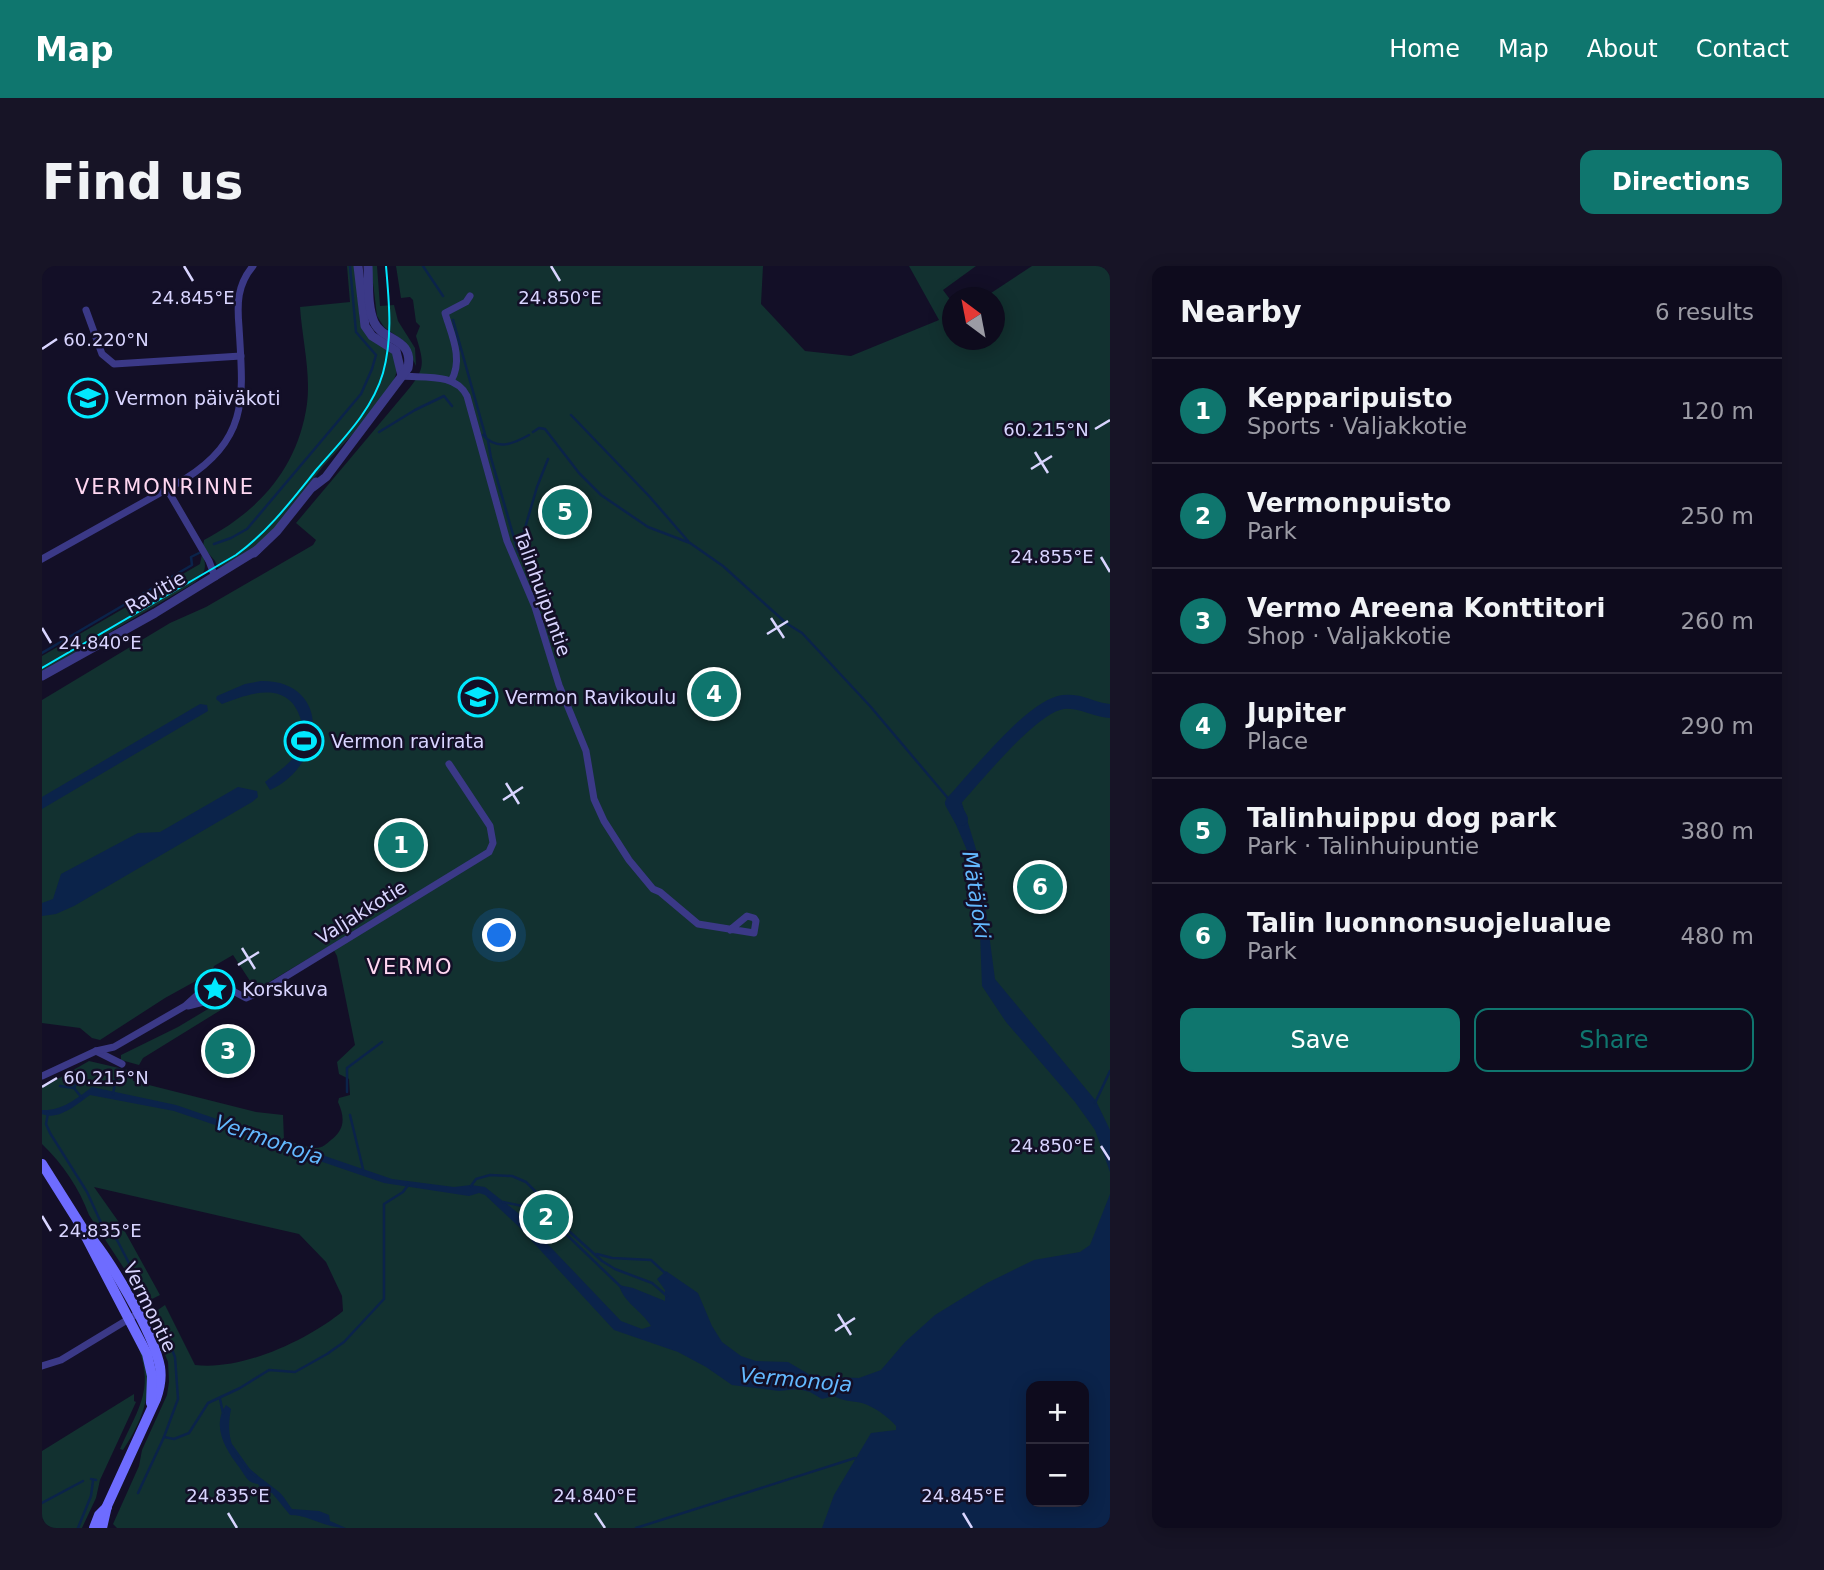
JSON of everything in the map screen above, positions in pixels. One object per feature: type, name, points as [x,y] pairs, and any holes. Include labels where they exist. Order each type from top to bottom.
[{"type":"main road","name":"Vermontie","points":[[42,1164],[133,1316],[150,1365],[151,1407],[107,1506],[102,1528]]},
{"type":"main road","name":"Vermontie","points":[[94,1528],[99,1515],[107,1506]]},
{"type":"street","points":[[42,559],[167,489],[204,466],[218,452],[230,434],[240,406],[242,392],[238,295],[242,281],[253,266]]},
{"type":"street","points":[[358,266],[365,326],[372,336],[396,351],[402,376]]},
{"type":"street","points":[[368,266],[374,322],[381,331],[400,342],[408,356],[408,368],[402,376]]},
{"type":"street","points":[[402,376],[451,381],[457,357],[445,313],[466,302],[470,296]]},
{"type":"street","points":[[86,310],[102,354],[114,364],[241,356]]},
{"type":"street","name":"Ravitie","points":[[42,678],[60,664],[76,658],[257,550],[277,531],[402,376]]},
{"type":"street","name":"Talinhuipuntie","points":[[451,381],[461,386],[467,396],[507,541],[535,607],[564,700],[586,751],[594,799],[604,821],[629,860],[653,889],[698,924],[730,930]]},
{"type":"street","points":[[167,489],[209,561],[215,577]]},
{"type":"street","name":"Valjakkotie","points":[[42,1079],[96,1051],[114,1046],[186,1006],[216,977],[229,979],[233,990],[246,998],[275,984],[489,852],[494,843],[490,826],[449,764]]},
{"type":"street","name":"Valjakkotie","points":[[186,1006],[215,999],[233,990]]},
{"type":"street","points":[[96,1051],[122,1064]]},
{"type":"street","points":[[42,1366],[61,1360],[133,1316]]},
{"type":"green space","points":[[347,266],[355,266],[360,322],[393,354],[397,367],[395,378],[366,420],[321,469],[276,526],[250,550],[218,568],[203,547],[204,540],[242,516],[273,485],[295,448],[302,427],[308,380],[300,307],[350,302]]},
{"type":"green space","points":[[371,266],[377,266],[380,306],[394,305],[398,321],[415,348],[416,366],[405,342],[384,327],[377,316]]},
{"type":"green space","points":[[396,266],[763,266],[761,304],[805,351],[851,356],[939,320],[909,266],[976,266],[947,287],[942,287],[942,350],[1005,350],[1005,287],[1000,287],[1032,266],[1110,266],[1110,1293],[910,1417],[845,1528],[117,1528],[113,1524],[167,1395],[168,1362],[153,1325],[152,1314],[165,1305],[195,1365],[213,1366],[274,1351],[312,1333],[343,1311],[342,1296],[326,1262],[299,1234],[94,1187],[123,1228],[160,1295],[146,1302],[89,1215],[70,1177],[42,1144],[42,1088],[89,1061],[132,1071],[133,1081],[256,1112],[283,1115],[284,1140],[318,1148],[336,1136],[341,1127],[343,1118],[339,1098],[350,1095],[349,1079],[339,1074],[337,1062],[355,1045],[337,956],[331,945],[256,990],[233,955],[214,966],[212,972],[165,998],[100,1040],[92,1038],[80,1028],[42,1023],[42,700],[170,623],[206,607],[313,545],[316,540],[296,523],[418,377],[422,359],[416,336],[420,326],[416,322],[413,300],[410,297],[401,298]]},
{"type":"green space","points":[[202,554],[204,570],[194,583],[42,672],[42,656],[200,564]]},
{"type":"green space","points":[[218,1003],[224,1008],[143,1058],[139,1065],[121,1060],[121,1055],[178,1027]]},
{"type":"green space","points":[[135,1339],[147,1366],[147,1395],[138,1424],[123,1450],[120,1449],[139,1408],[145,1383]]},
{"type":"green space","points":[[134,1394],[136,1402],[100,1480],[96,1498],[82,1528],[42,1528],[42,1451]]},
{"type":"water","points":[[261,681],[284,684],[301,694],[310,709],[313,726],[310,745],[302,763],[288,778],[270,790],[265,782],[289,762],[301,744],[303,727],[295,707],[288,699],[268,692],[244,696],[222,704],[216,699],[217,696],[245,684]]},
{"type":"water","points":[[200,704],[207,705],[208,711],[42,809],[42,797]]},
{"type":"water","points":[[238,787],[257,791],[258,797],[74,906],[56,914],[42,916],[42,903],[53,899],[61,874],[138,833],[160,832]]},
{"type":"water","points":[[961,800],[979,859],[995,979],[1096,1101],[1110,1130],[1110,1172],[1095,1130],[1075,1102],[1006,1022],[982,986],[980,933],[969,855],[948,806]]},
{"type":"water","points":[[92,1087],[176,1105],[392,1179],[454,1187],[485,1187],[518,1213],[621,1321],[642,1329],[651,1326],[624,1296],[619,1285],[665,1301],[665,1290],[657,1279],[666,1271],[698,1293],[722,1342],[741,1356],[756,1361],[788,1362],[812,1376],[859,1378],[881,1370],[905,1342],[935,1315],[987,1283],[1034,1260],[1080,1252],[1090,1245],[1110,1194],[1110,1528],[822,1528],[834,1495],[871,1433],[896,1430],[896,1426],[876,1409],[834,1396],[822,1399],[798,1389],[779,1391],[732,1385],[678,1352],[614,1330],[518,1226],[485,1195],[479,1193],[469,1196],[384,1183],[174,1111],[90,1095],[61,1113],[48,1116],[42,1114],[42,1110],[62,1106]]},
{"type":"water","points":[[226,1405],[231,1409],[230,1437],[247,1467],[281,1494],[292,1509],[319,1511],[329,1515],[330,1521],[346,1528],[290,1515],[272,1493],[263,1492],[258,1484],[245,1476],[222,1438],[220,1421]]},
{"type":"waterway","points":[[214,544],[247,529],[361,394],[376,355],[356,332],[350,266]]},
{"type":"waterway","points":[[423,266],[443,296]]},
{"type":"waterway","points":[[453,320],[486,438]]},
{"type":"waterway","points":[[379,432],[444,396],[452,406]]},
{"type":"waterway","points":[[571,415],[688,541]]},
{"type":"waterway","points":[[533,432],[539,428],[545,429],[579,473],[601,495],[648,527],[690,543],[723,566],[786,623],[802,633],[870,706],[952,803]]},
{"type":"waterway","points":[[483,435],[499,444],[511,443],[529,435]]},
{"type":"waterway","points":[[488,441],[518,552],[548,459]]},
{"type":"waterway","points":[[42,653],[192,565],[191,557],[199,553]]},
{"type":"waterway","name":"Mätäjoki","points":[[961,819],[952,803],[1004,745],[1036,716],[1050,706],[1063,702],[1076,702],[1110,711]]},
{"type":"waterway","points":[[347,1092],[347,1068],[382,1042]]},
{"type":"waterway","points":[[1095,1103],[1110,1071]]},
{"type":"waterway","points":[[74,1088],[81,1074]]},
{"type":"waterway","points":[[113,1094],[116,1077]]},
{"type":"waterway","points":[[60,1086],[74,1088],[82,1098]]},
{"type":"waterway","points":[[48,1113],[46,1124],[50,1133],[87,1192],[102,1225],[117,1240],[131,1267],[129,1269]]},
{"type":"waterway","points":[[350,1115],[363,1169]]},
{"type":"waterway","points":[[471,1186],[476,1179],[490,1175],[512,1176],[526,1182],[559,1222],[602,1261],[652,1283],[667,1296]]},
{"type":"waterway","points":[[164,1437],[174,1439],[189,1433],[208,1403],[269,1370],[295,1372],[344,1342],[384,1299],[384,1204],[403,1192],[408,1185]]},
{"type":"waterway","name":"Vermonoja","points":[[503,1202],[541,1210],[621,1287]]},
{"type":"waterway","points":[[597,1254],[612,1258],[651,1260],[665,1273]]},
{"type":"waterway","points":[[138,1493],[178,1399],[175,1357],[160,1321]]},
{"type":"waterway","points":[[220,1399],[223,1413]]},
{"type":"waterway","points":[[232,1446],[256,1476]]},
{"type":"waterway","points":[[636,1528],[855,1458]]},
{"type":"waterway","points":[[91,1479],[96,1480]]},
{"type":"waterway","points":[[42,1503],[83,1481]]},
{"type":"waterway","points":[[78,1528],[91,1496],[93,1481]]},
{"type":"tram line","points":[[42,668],[236,555],[259,536],[289,504],[355,424],[378,387],[386,360],[389,333],[386,266]]},
{"type":"place","name":"Vermon päiväkoti","points":[[88,398]]},
{"type":"place","name":"Talinhuippu dog park","points":[[565,512]]},
{"type":"place","name":"Jupiter","points":[[714,694]]},
{"type":"place","name":"Vermon Ravikoulu","points":[[478,697]]},
{"type":"place","name":"Vermon ravirata","points":[[304,741]]},
{"type":"place","name":"Kepparipuisto","points":[[401,845]]},
{"type":"place","name":"Talin luonnonsuojelualue","points":[[1040,887]]},
{"type":"place","name":"Korskuva","points":[[215,989]]},
{"type":"place","name":"Vermo Areena Konttitori","points":[[228,1051]]},
{"type":"place","name":"Vermonpuisto","points":[[546,1217]]},
{"type":"district","name":"VERMONRINNE","points":[[165,487]]},
{"type":"district","name":"VERMO","points":[[410,967]]}]
